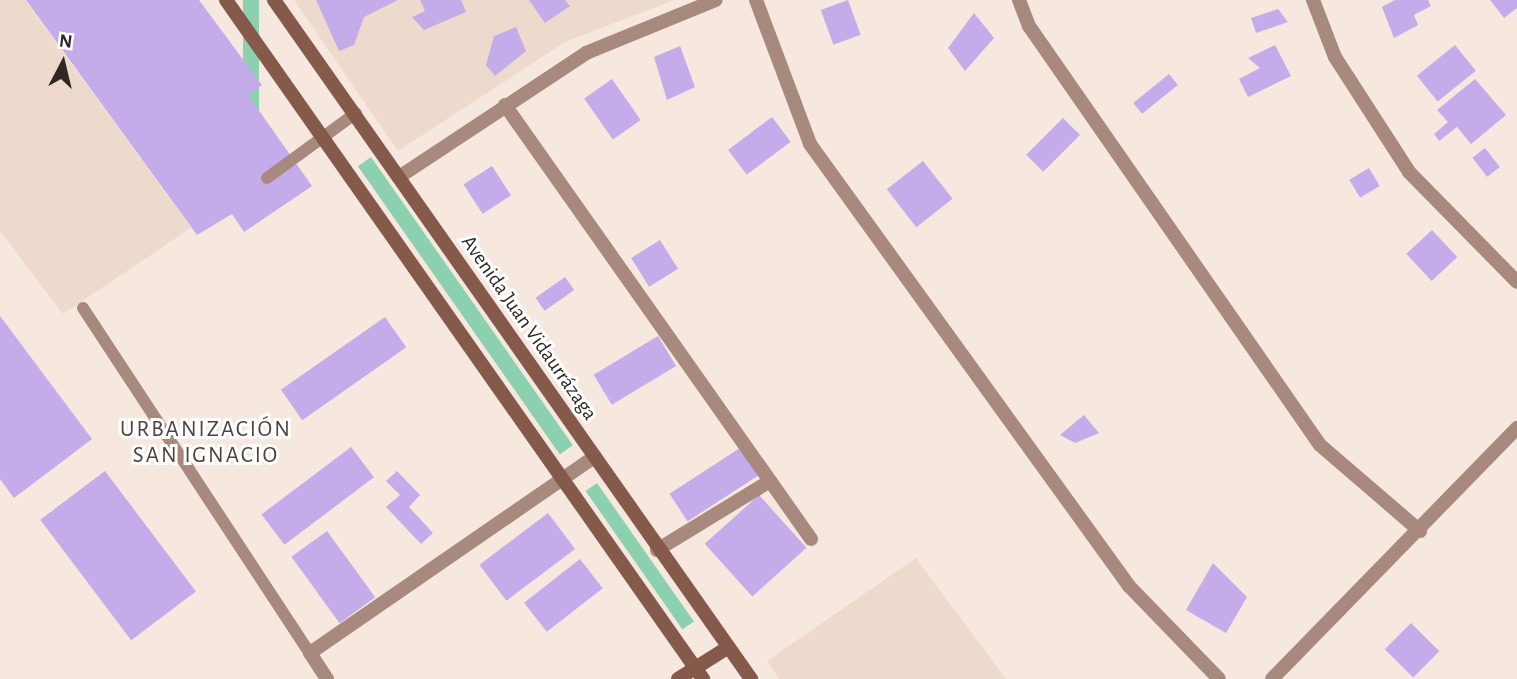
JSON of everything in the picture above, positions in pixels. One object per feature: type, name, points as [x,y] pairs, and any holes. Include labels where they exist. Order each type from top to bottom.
[{"type":"main road","points":[[226,0],[328,138],[700,674]]},
{"type":"main road","name":"Avenida Juan Vidaurrázaga","points":[[274,0],[356,113],[593,458],[749,678]]},
{"type":"main road","points":[[678,679],[700,674],[727,648]]},
{"type":"street","points":[[399,177],[586,53],[716,0]]},
{"type":"street","points":[[756,0],[810,144],[1129,586],[1219,679]]},
{"type":"street","points":[[1019,0],[1029,26],[1320,445],[1420,531]]},
{"type":"street","points":[[1313,0],[1335,57],[1409,172],[1517,282]]},
{"type":"street","points":[[505,105],[811,539]]},
{"type":"street","points":[[1272,679],[1420,531],[1517,428]]},
{"type":"street","points":[[327,679],[310,653],[593,458]]},
{"type":"street","points":[[657,550],[770,481]]},
{"type":"lane","points":[[267,178],[328,138],[356,113]]},
{"type":"lane","points":[[83,308],[310,653]]},
{"type":"shaded area","points":[[0,0],[25,0],[191,228],[63,314],[0,231]]},
{"type":"shaded area","points":[[294,0],[674,0],[565,42],[398,151]]},
{"type":"shaded area","points":[[916,558],[1006,679],[779,679],[767,661]]},
{"type":"green space","points":[[243,0],[259,0],[259,129],[243,129]]},
{"type":"green space","points":[[371,157],[573,445],[560,455],[358,166]]},
{"type":"green space","points":[[597,483],[694,621],[682,629],[586,491]]},
{"type":"building","points":[[26,0],[199,0],[262,85],[248,95],[312,186],[244,232],[232,214],[197,235]]},
{"type":"building","points":[[316,0],[398,0],[364,17],[354,45],[339,51]]},
{"type":"building","points":[[420,0],[461,0],[466,12],[424,30],[412,17],[425,11]]},
{"type":"building","points":[[529,0],[565,0],[570,6],[545,23]]},
{"type":"building","points":[[848,0],[861,35],[833,45],[821,10]]},
{"type":"building","points":[[1395,0],[1428,0],[1431,6],[1414,15],[1418,25],[1394,38],[1382,7]]},
{"type":"building","points":[[1490,0],[1517,0],[1517,8],[1504,18]]},
{"type":"building","points":[[1278,9],[1288,22],[1256,33],[1251,18]]},
{"type":"building","points":[[974,13],[994,38],[965,71],[948,48]]},
{"type":"building","points":[[516,27],[526,51],[495,76],[486,65],[494,36]]},
{"type":"building","points":[[1275,45],[1291,76],[1248,97],[1239,79],[1260,68],[1248,58]]},
{"type":"building","points":[[1455,45],[1476,71],[1438,101],[1417,76]]},
{"type":"building","points":[[680,46],[695,87],[667,100],[654,57]]},
{"type":"building","points":[[1169,74],[1178,85],[1142,114],[1133,103]]},
{"type":"building","points":[[612,79],[641,120],[613,139],[584,99]]},
{"type":"building","points":[[1475,79],[1506,115],[1471,144],[1457,127],[1439,141],[1434,134],[1448,122],[1437,110]]},
{"type":"building","points":[[772,117],[791,142],[747,175],[728,150]]},
{"type":"building","points":[[1063,118],[1080,135],[1043,172],[1026,155]]},
{"type":"building","points":[[1485,148],[1500,167],[1487,177],[1472,158]]},
{"type":"building","points":[[923,161],[953,199],[916,227],[887,189]]},
{"type":"building","points":[[492,166],[511,195],[483,214],[463,185]]},
{"type":"building","points":[[1369,168],[1380,186],[1360,198],[1349,180]]},
{"type":"building","points":[[1432,230],[1457,257],[1432,281],[1406,254]]},
{"type":"building","points":[[660,240],[678,269],[649,287],[631,258]]},
{"type":"building","points":[[565,277],[574,290],[545,311],[536,298]]},
{"type":"building","points":[[0,316],[92,439],[14,498],[0,479]]},
{"type":"building","points":[[385,317],[406,347],[302,420],[281,390]]},
{"type":"building","points":[[658,336],[676,366],[612,405],[594,375]]},
{"type":"building","points":[[1084,415],[1099,433],[1075,443],[1060,435]]},
{"type":"building","points":[[351,447],[374,477],[284,545],[262,514]]},
{"type":"building","points":[[740,448],[758,476],[688,521],[670,494]]},
{"type":"building","points":[[105,471],[196,592],[131,640],[40,520]]},
{"type":"building","points":[[397,471],[420,495],[409,507],[433,533],[421,544],[386,507],[400,495],[386,481]]},
{"type":"building","points":[[759,495],[807,548],[752,597],[705,544]]},
{"type":"building","points":[[548,513],[575,549],[506,601],[479,565]]},
{"type":"building","points":[[327,531],[375,597],[340,623],[291,557]]},
{"type":"building","points":[[580,559],[603,588],[547,632],[524,603]]},
{"type":"building","points":[[1213,563],[1247,597],[1226,633],[1186,610]]},
{"type":"building","points":[[1411,623],[1439,651],[1413,677],[1385,649]]},
{"type":"district","name":"URBANIZACIÓN SAN IGNACIO","points":[[206,443]]}]
